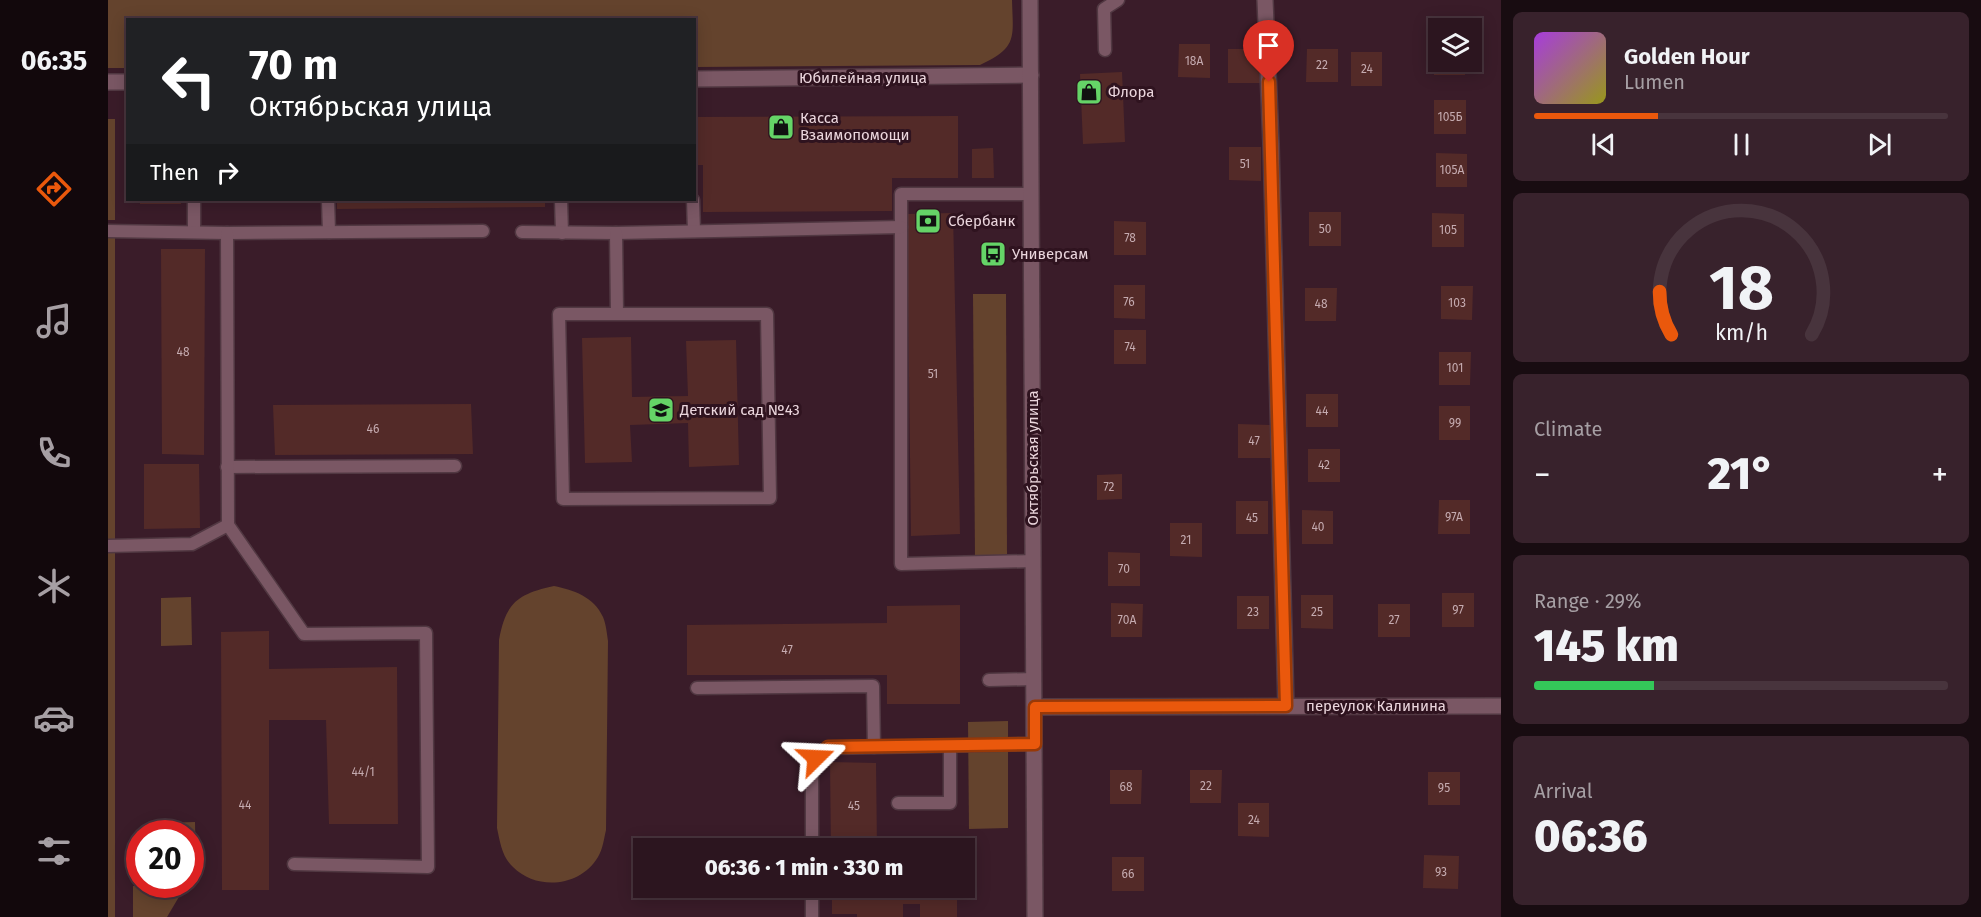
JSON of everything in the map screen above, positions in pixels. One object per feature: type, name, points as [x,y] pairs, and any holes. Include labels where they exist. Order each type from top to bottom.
[{"type":"street","name":"Октябрьская улица","points":[[1030,0],[1035,917]]},
{"type":"street","points":[[1265,0],[1286,706]]},
{"type":"street","name":"Юбилейная улица","points":[[696,79],[1031,75]]},
{"type":"street","points":[[108,82],[126,82]]},
{"type":"street","name":"переулок Калинина","points":[[1035,707],[1501,706]]},
{"type":"lane","points":[[1105,50],[1104,9],[1118,0]]},
{"type":"lane","points":[[1031,194],[901,194],[901,564],[1034,561]]},
{"type":"lane","points":[[194,201],[194,232]]},
{"type":"lane","points":[[328,201],[329,232]]},
{"type":"lane","points":[[561,201],[562,233]]},
{"type":"lane","points":[[693,201],[694,231]]},
{"type":"lane","points":[[522,232],[616,233],[901,227]]},
{"type":"lane","points":[[108,231],[227,233],[483,231]]},
{"type":"lane","points":[[227,233],[228,525],[304,634],[426,633],[428,867],[294,864]]},
{"type":"lane","points":[[616,233],[617,314]]},
{"type":"lane","points":[[559,314],[617,314],[767,314],[770,498],[564,499],[559,314]]},
{"type":"lane","points":[[227,467],[455,466]]},
{"type":"lane","points":[[108,546],[192,544],[228,525]]},
{"type":"lane","points":[[990,680],[1034,679]]},
{"type":"lane","points":[[697,688],[873,686],[874,747]]},
{"type":"lane","points":[[812,838],[812,761],[828,747],[1035,744]]},
{"type":"lane","points":[[898,803],[950,803],[950,746]]},
{"type":"lane","points":[[812,898],[812,917]]},
{"type":"shaded area","points":[[108,0],[1012,0],[1011,40],[1001,53],[980,65],[696,67],[696,18],[126,18],[126,68],[108,68]]},
{"type":"shaded area","points":[[108,119],[115,119],[115,220],[108,220]]},
{"type":"shaded area","points":[[115,232],[115,540],[108,539],[108,234]]},
{"type":"shaded area","points":[[973,294],[1006,294],[1007,558],[975,558]]},
{"type":"shaded area","points":[[108,551],[115,551],[115,917],[108,917]]},
{"type":"shaded area","points":[[554,586],[576,592],[589,599],[599,610],[606,626],[608,641],[606,830],[600,854],[590,867],[570,880],[546,882],[523,875],[509,863],[502,849],[497,828],[499,640],[505,617],[516,602],[531,592]]},
{"type":"shaded area","points":[[191,597],[192,645],[161,646],[161,598]]},
{"type":"shaded area","points":[[1008,721],[1008,828],[969,829],[968,722]]},
{"type":"shaded area","points":[[133,898],[178,898],[167,917],[133,917]]},
{"type":"building","points":[[1179,44],[1210,44],[1210,78],[1178,77]]},
{"type":"building","points":[[1228,49],[1260,49],[1260,83],[1228,83]]},
{"type":"building","points":[[1307,49],[1338,49],[1338,82],[1306,82]]},
{"type":"building","points":[[1351,52],[1382,52],[1382,86],[1351,86]]},
{"type":"building","points":[[1122,72],[1125,142],[1083,144],[1080,74]]},
{"type":"building","points":[[1434,72],[1465,72],[1465,75],[1434,75]]},
{"type":"building","points":[[1434,100],[1466,100],[1466,134],[1434,134]]},
{"type":"building","points":[[958,116],[958,178],[892,178],[892,211],[703,212],[703,165],[696,165],[696,117]]},
{"type":"building","points":[[1229,147],[1261,147],[1261,181],[1229,180]]},
{"type":"building","points":[[993,148],[994,178],[972,178],[972,149]]},
{"type":"building","points":[[1436,153],[1467,154],[1467,187],[1436,187]]},
{"type":"building","points":[[140,201],[181,201],[181,204],[140,204]]},
{"type":"building","points":[[337,201],[545,201],[545,207],[337,209]]},
{"type":"building","points":[[1309,212],[1341,212],[1341,246],[1309,246]]},
{"type":"building","points":[[953,213],[960,534],[911,536],[907,214]]},
{"type":"building","points":[[1432,213],[1464,214],[1464,247],[1432,247]]},
{"type":"building","points":[[1114,221],[1146,222],[1146,255],[1114,255]]},
{"type":"building","points":[[161,249],[205,249],[204,455],[162,454]]},
{"type":"building","points":[[1114,285],[1145,285],[1145,319],[1114,318]]},
{"type":"building","points":[[1441,286],[1473,286],[1472,320],[1441,319]]},
{"type":"building","points":[[1305,288],[1337,288],[1336,321],[1305,321]]},
{"type":"building","points":[[1114,330],[1146,330],[1146,364],[1114,364]]},
{"type":"building","name":"Детский сад №43","points":[[631,337],[632,397],[688,396],[686,341],[736,340],[739,465],[689,467],[688,423],[630,425],[632,462],[585,463],[582,338]]},
{"type":"building","points":[[1439,352],[1471,352],[1470,385],[1439,385]]},
{"type":"building","points":[[1306,394],[1338,394],[1338,427],[1306,427]]},
{"type":"building","points":[[471,404],[473,454],[275,455],[273,405]]},
{"type":"building","points":[[1439,406],[1470,406],[1470,440],[1439,440]]},
{"type":"building","points":[[1238,424],[1270,425],[1270,458],[1238,458]]},
{"type":"building","points":[[1308,449],[1340,449],[1340,482],[1308,482]]},
{"type":"building","points":[[144,464],[199,464],[200,528],[144,529]]},
{"type":"building","points":[[1122,474],[1122,499],[1097,500],[1097,475]]},
{"type":"building","points":[[1439,500],[1470,500],[1470,534],[1438,534]]},
{"type":"building","points":[[1236,501],[1268,501],[1268,534],[1236,534]]},
{"type":"building","points":[[1302,510],[1333,511],[1333,544],[1302,544]]},
{"type":"building","points":[[1170,523],[1202,523],[1202,557],[1170,556]]},
{"type":"building","points":[[1108,552],[1140,553],[1140,586],[1108,586]]},
{"type":"building","points":[[1442,593],[1474,593],[1474,627],[1442,627]]},
{"type":"building","points":[[1301,595],[1333,595],[1333,629],[1301,628]]},
{"type":"building","points":[[1237,596],[1269,596],[1269,629],[1237,629]]},
{"type":"building","points":[[1111,603],[1143,604],[1142,637],[1111,637]]},
{"type":"building","points":[[1378,604],[1410,604],[1410,637],[1378,637]]},
{"type":"building","points":[[960,605],[960,704],[887,704],[887,675],[687,675],[687,625],[887,623],[887,606]]},
{"type":"building","points":[[269,631],[269,669],[397,667],[398,824],[329,824],[326,720],[269,720],[269,890],[222,890],[221,632]]},
{"type":"building","points":[[830,762],[876,763],[877,838],[831,838]]},
{"type":"building","points":[[1110,770],[1142,770],[1141,804],[1110,804]]},
{"type":"building","points":[[1190,770],[1222,770],[1221,803],[1190,803]]},
{"type":"building","points":[[1428,772],[1460,772],[1460,805],[1428,805]]},
{"type":"building","points":[[1238,803],[1269,803],[1269,837],[1238,836]]},
{"type":"building","points":[[1424,855],[1459,856],[1458,889],[1423,888]]},
{"type":"building","points":[[1112,857],[1144,857],[1144,891],[1112,891]]},
{"type":"building","points":[[832,898],[957,898],[957,917],[920,917],[920,904],[903,904],[903,917],[857,917],[857,914],[832,914]]},
{"type":"place","name":"Флора","points":[[1089,92]]},
{"type":"place","name":"Касса Взаимопомощи","points":[[781,127]]},
{"type":"place","name":"Сбербанк","points":[[928,221]]},
{"type":"place","name":"Универсам","points":[[993,254]]},
{"type":"place","name":"Детский сад №43","points":[[661,410]]},
{"type":"route","points":[[816,758],[828,747],[1035,744],[1035,707],[1286,706],[1269,82]]}]
